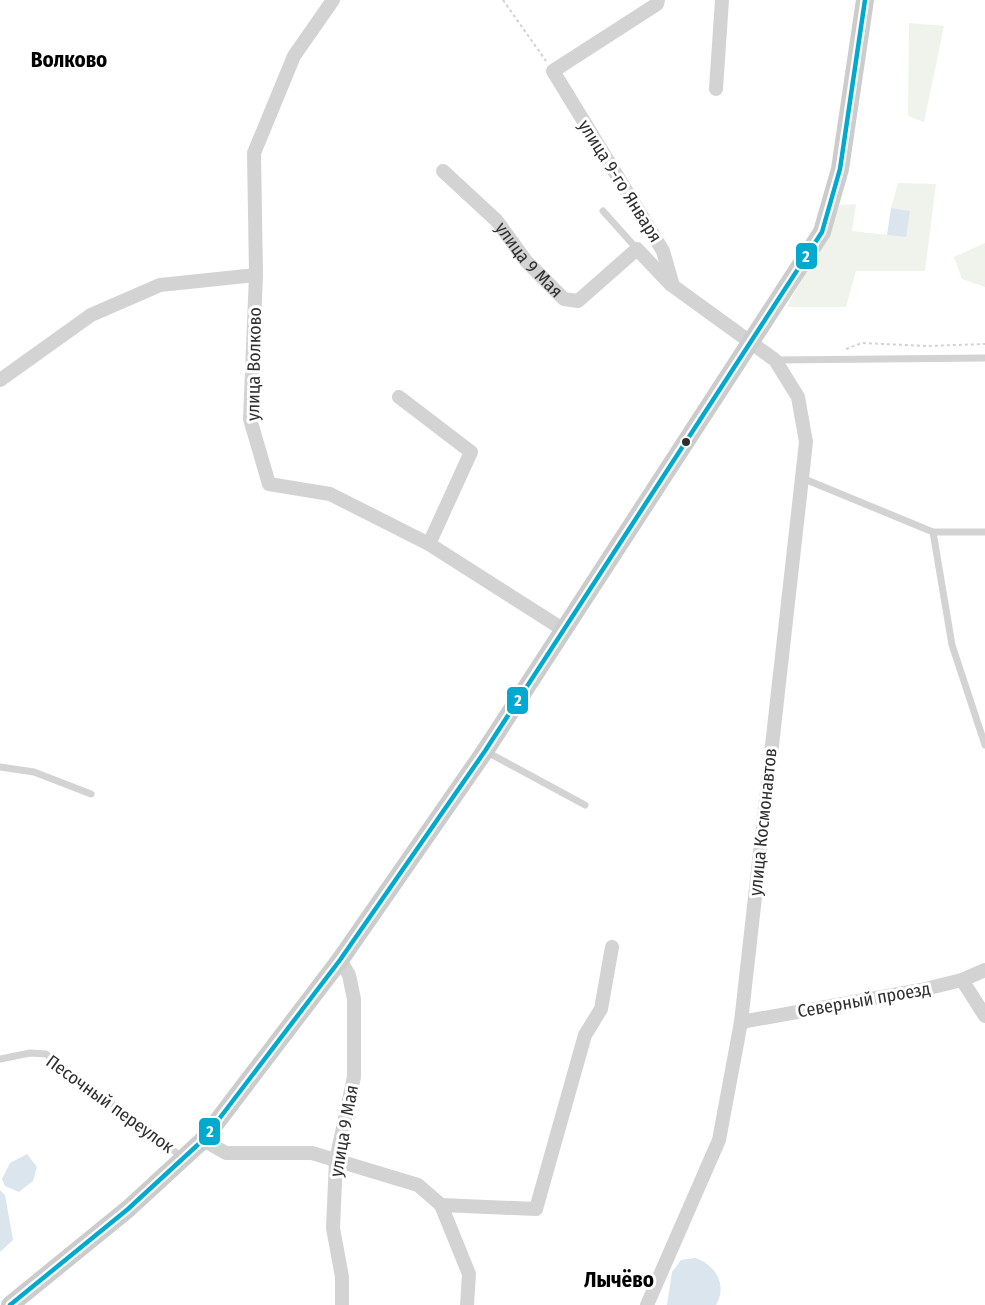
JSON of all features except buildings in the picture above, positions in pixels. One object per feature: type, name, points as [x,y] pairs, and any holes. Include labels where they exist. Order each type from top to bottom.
[{"type":"main road","points":[[10,1305],[128,1209],[203,1140],[340,960],[485,751],[822,232],[840,169],[865,0]]},
{"type":"street","name":"улица Волково","points":[[333,0],[294,56],[254,153],[256,275],[250,419],[269,484],[330,494],[429,544],[564,630]]},
{"type":"street","points":[[553,71],[657,4],[658,0]]},
{"type":"street","points":[[716,89],[722,0]]},
{"type":"street","name":"улица 9-го Января","points":[[553,71],[663,251],[673,286]]},
{"type":"street","name":"улица 9 Мая","points":[[443,171],[497,221],[525,261],[564,299],[578,301],[637,249]]},
{"type":"street","points":[[637,249],[673,286],[750,344]]},
{"type":"street","points":[[0,380],[91,315],[160,285],[256,275]]},
{"type":"street","name":"улица Космонавтов","points":[[647,1305],[719,1140],[741,1022],[806,442],[798,397],[775,360],[750,344]]},
{"type":"street","points":[[399,397],[471,452],[429,544]]},
{"type":"street","points":[[441,1205],[536,1209],[585,1035],[601,1009],[612,947]]},
{"type":"street","name":"улица 9 Мая","points":[[340,960],[349,975],[354,999],[354,1077],[336,1160],[333,1228],[342,1277],[342,1305]]},
{"type":"street","name":"Северный проезд","points":[[741,1022],[921,990],[963,980],[985,970]]},
{"type":"street","points":[[963,980],[985,1016]]},
{"type":"street","points":[[203,1140],[226,1153],[312,1153],[418,1185],[441,1205],[470,1274],[467,1305]]},
{"type":"lane","points":[[603,211],[637,249]]},
{"type":"lane","points":[[775,360],[985,358]]},
{"type":"lane","points":[[802,478],[933,532],[985,532]]},
{"type":"lane","points":[[933,532],[952,645],[985,745]]},
{"type":"lane","points":[[485,751],[585,805]]},
{"type":"lane","points":[[0,767],[34,772],[91,795]]},
{"type":"lane","name":"Песочный переулок","points":[[0,1059],[30,1053],[46,1054],[184,1158]]},
{"type":"path","points":[[503,0],[553,71]]},
{"type":"path","points":[[841,359],[845,349],[862,343],[927,346],[985,344]]},
{"type":"shaded area","points":[[909,23],[944,26],[924,122],[908,116]]},
{"type":"shaded area","points":[[898,183],[936,184],[925,271],[856,271],[846,307],[787,307],[840,205],[856,204],[852,231],[906,237],[909,211],[891,208]]},
{"type":"shaded area","points":[[891,208],[910,211],[906,237],[887,235]]},
{"type":"shaded area","points":[[985,243],[985,287],[962,279],[954,257]]},
{"type":"shaded area","points":[[27,1154],[37,1167],[33,1181],[19,1192],[5,1186],[2,1179],[10,1163]]},
{"type":"shaded area","points":[[0,1190],[5,1195],[13,1240],[0,1252]]},
{"type":"shaded area","points":[[695,1258],[708,1265],[718,1276],[721,1290],[716,1305],[667,1305],[672,1272],[681,1260]]},
{"type":"transit line","name":"2","points":[[10,1305],[128,1209],[203,1140],[340,960],[485,751],[822,232],[840,169],[865,0]]},
{"type":"district","name":"Волково","points":[[69,60]]},
{"type":"district","name":"Лычёво","points":[[619,1280]]}]
